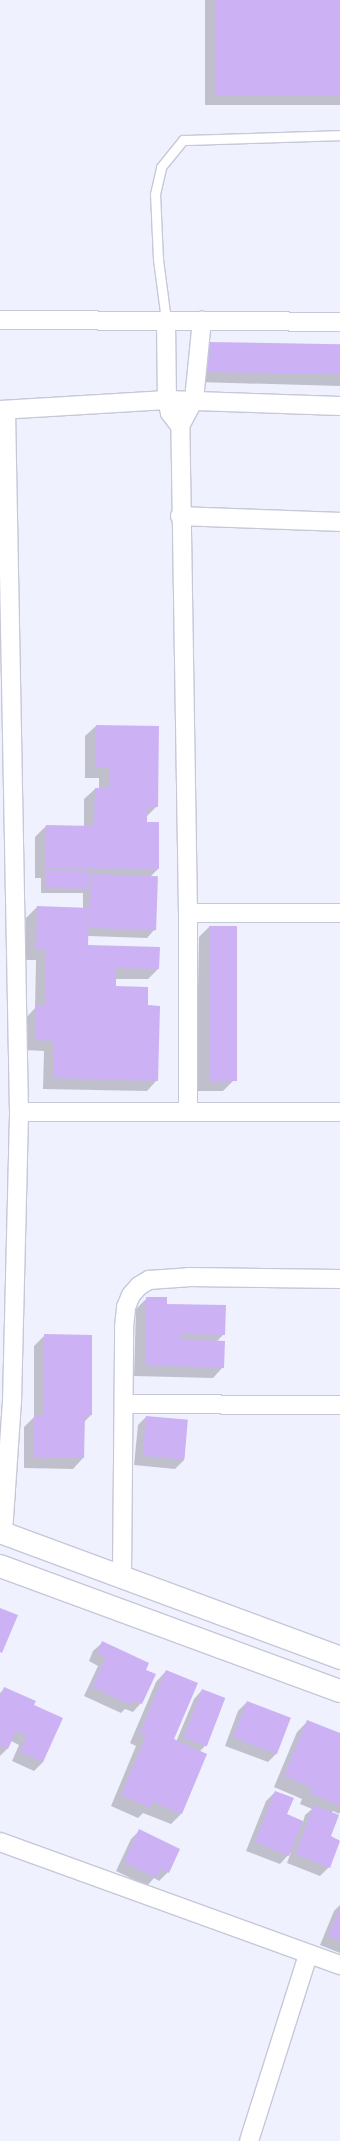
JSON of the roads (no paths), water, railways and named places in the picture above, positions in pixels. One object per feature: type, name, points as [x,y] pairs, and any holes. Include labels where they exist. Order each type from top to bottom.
[{"type":"street","points":[[0,320],[340,322]]},
{"type":"street","points":[[166,320],[167,400],[170,412],[180,426]]},
{"type":"street","points":[[188,1112],[188,913],[180,516],[180,426],[194,400],[202,320]]},
{"type":"street","points":[[340,406],[167,400],[3,410],[20,1112],[12,1402],[2,1532],[340,1658]]},
{"type":"street","points":[[180,516],[340,522]]},
{"type":"street","points":[[188,913],[340,913]]},
{"type":"street","points":[[20,1112],[340,1112]]},
{"type":"street","points":[[122,1576],[124,1327],[126,1307],[131,1295],[139,1286],[149,1280],[188,1277],[340,1279]]},
{"type":"street","points":[[124,1404],[340,1405]]},
{"type":"street","points":[[0,1566],[340,1691]]},
{"type":"street","points":[[267,1664],[268,1632]]},
{"type":"street","points":[[0,1842],[308,1955],[340,1965]]},
{"type":"street","points":[[249,2141],[308,1955]]},
{"type":"lane","points":[[166,320],[158,259],[155,194],[161,167],[183,140],[340,135]]}]
